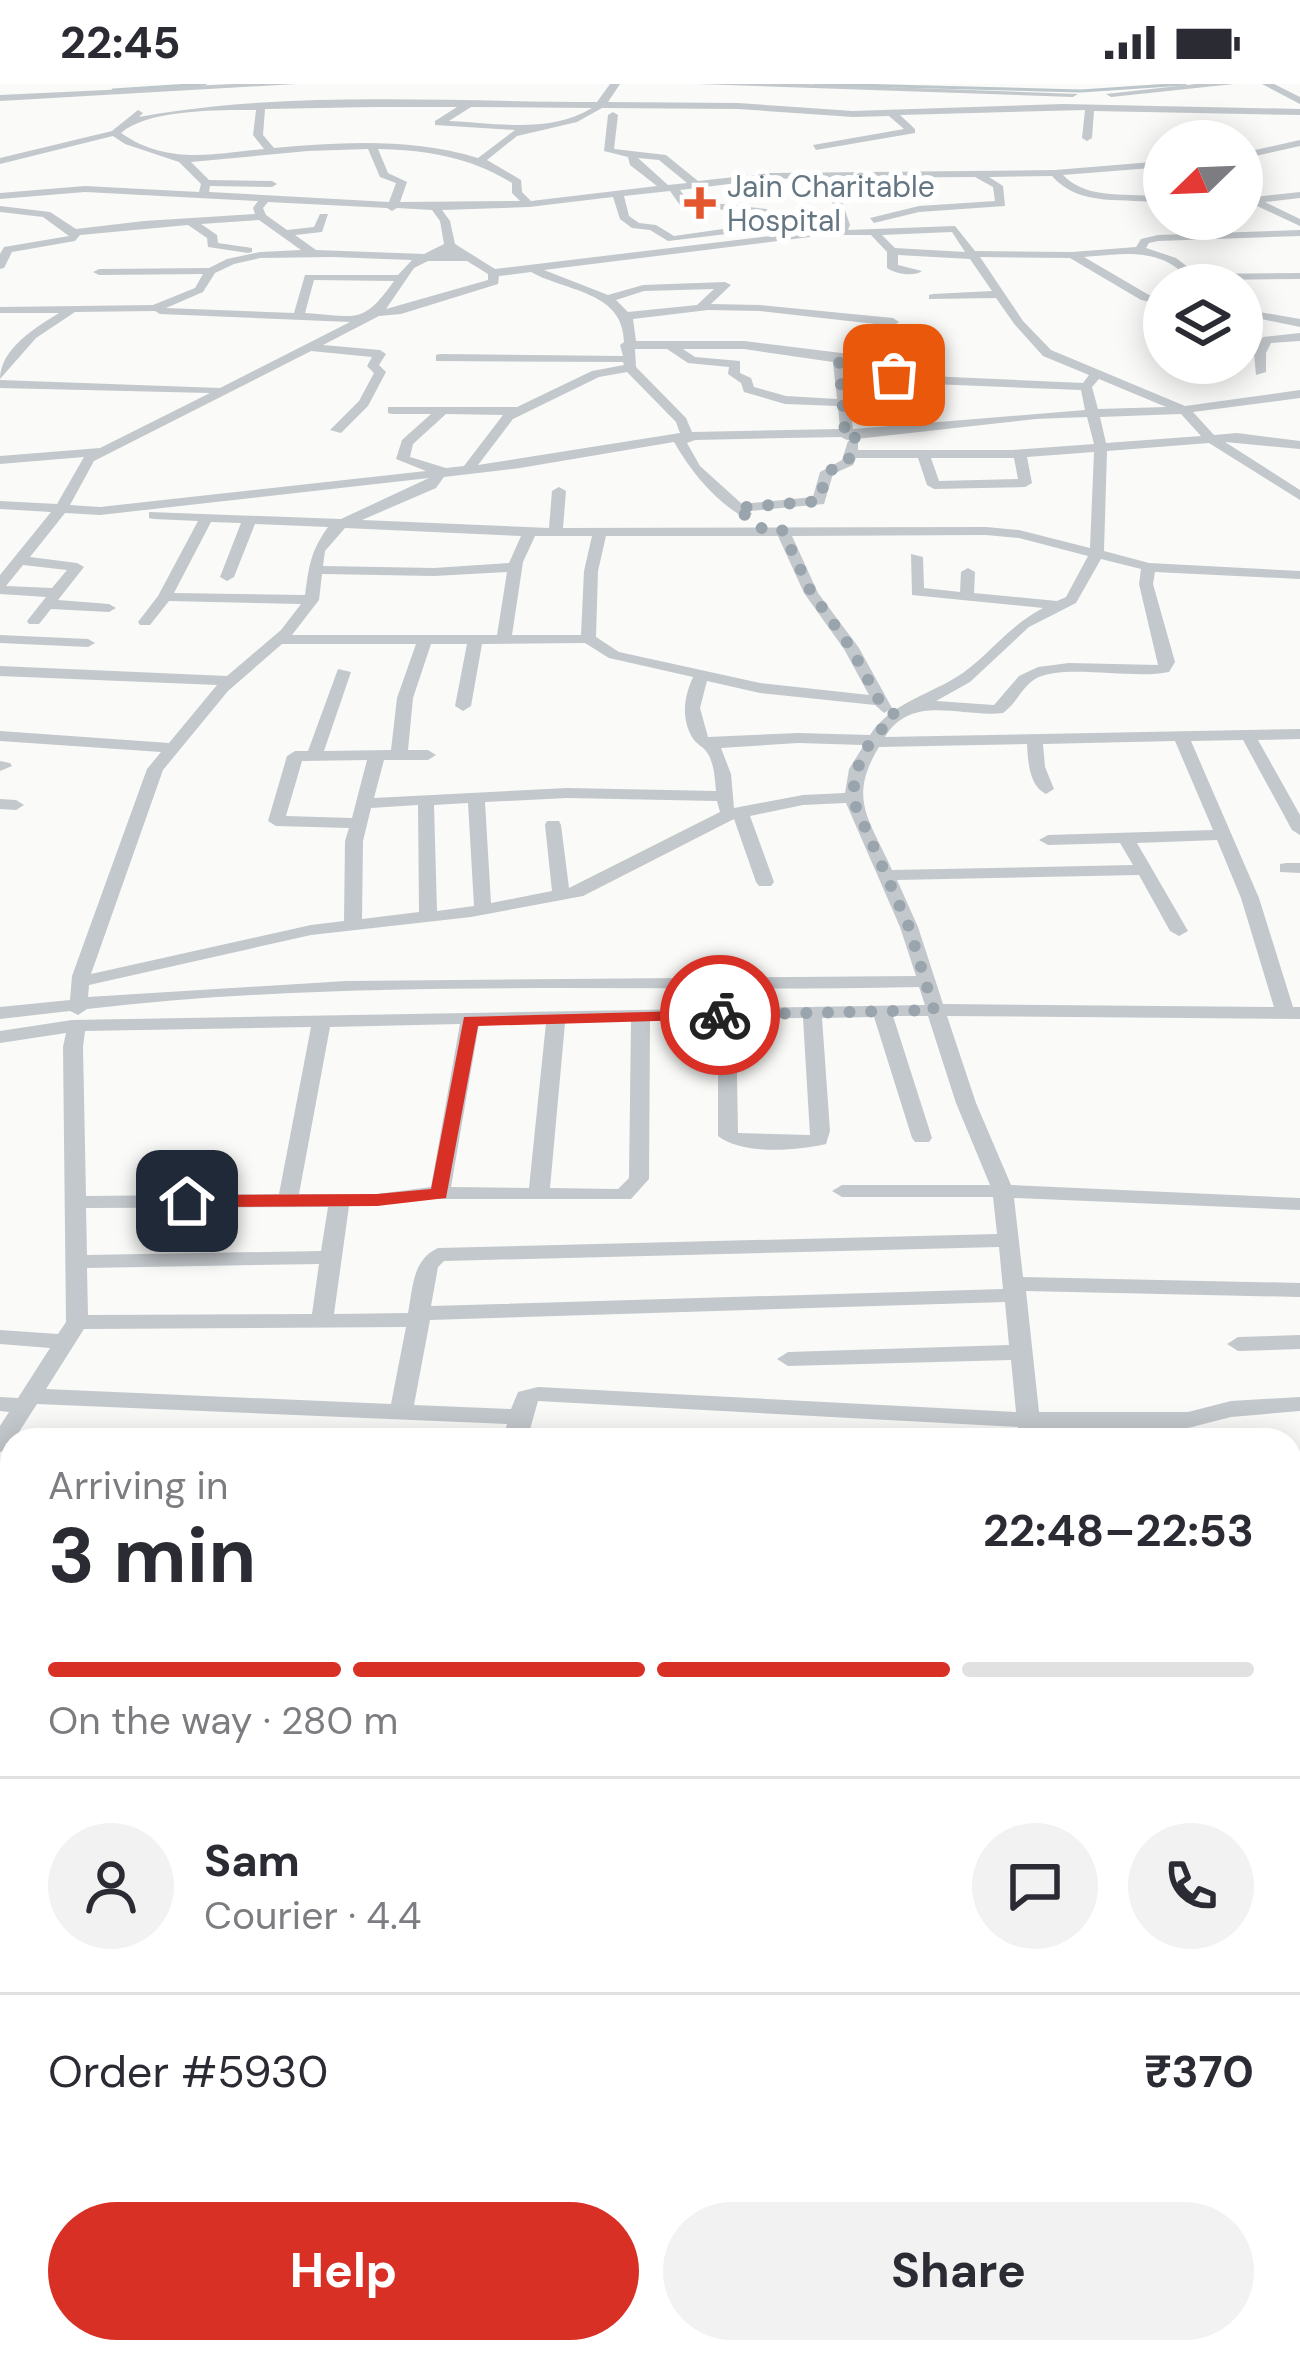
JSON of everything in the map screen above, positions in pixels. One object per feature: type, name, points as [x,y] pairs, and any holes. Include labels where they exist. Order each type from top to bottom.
[{"type":"street","points":[[0,95],[291,84]]},
{"type":"street","points":[[615,84],[605,110],[609,151],[662,158],[697,186]]},
{"type":"street","points":[[704,84],[1099,94],[1229,84]]},
{"type":"street","points":[[1267,84],[1300,101]]},
{"type":"street","points":[[857,86],[858,113]]},
{"type":"street","points":[[132,121],[144,88]]},
{"type":"street","points":[[468,105],[438,123],[526,129],[568,124],[605,110]]},
{"type":"street","points":[[481,160],[526,129],[534,105]]},
{"type":"street","points":[[0,161],[115,133],[132,121],[179,110],[534,105],[794,113],[1090,107],[1300,112]]},
{"type":"street","points":[[319,106],[335,117]]},
{"type":"street","points":[[261,107],[258,135],[271,150]]},
{"type":"street","points":[[1087,138],[1090,107]]},
{"type":"street","points":[[794,113],[816,147],[814,175]]},
{"type":"street","points":[[816,147],[912,131],[892,113]]},
{"type":"street","points":[[345,129],[366,146],[384,176],[402,182],[392,208]]},
{"type":"street","points":[[115,133],[128,142],[184,160],[366,146],[481,160],[512,178],[517,193],[529,204]]},
{"type":"street","points":[[1263,152],[1299,144]]},
{"type":"street","points":[[0,150],[55,148]]},
{"type":"street","points":[[5,179],[31,154]]},
{"type":"street","points":[[633,155],[634,163],[684,203],[762,211],[848,236],[955,229],[1019,323],[1047,353],[1224,425],[1242,437]]},
{"type":"street","points":[[184,160],[206,183],[272,184]]},
{"type":"street","points":[[0,196],[65,189],[435,208],[529,204],[814,175],[1055,173],[1143,166]]},
{"type":"street","points":[[1055,173],[1078,194],[1143,204]]},
{"type":"street","points":[[435,208],[445,221],[450,245],[494,273],[806,236],[919,209],[1001,204],[998,186],[977,174]]},
{"type":"street","points":[[826,229],[828,176]]},
{"type":"street","points":[[202,196],[206,183]]},
{"type":"street","points":[[1263,200],[1300,194]]},
{"type":"street","points":[[618,195],[624,217],[672,239],[723,232]]},
{"type":"street","points":[[260,216],[263,202]]},
{"type":"street","points":[[1263,203],[1300,223]]},
{"type":"street","points":[[0,209],[46,214],[74,233],[129,224],[192,224],[260,216],[378,217]]},
{"type":"street","points":[[260,216],[313,253]]},
{"type":"street","points":[[286,233],[316,231],[324,216]]},
{"type":"street","points":[[192,224],[213,237],[212,245],[286,255]]},
{"type":"street","points":[[0,266],[8,249],[73,240],[74,233]]},
{"type":"street","points":[[1140,250],[1156,234],[1300,233]]},
{"type":"street","points":[[875,235],[892,251],[1072,255],[1140,250],[1177,264]]},
{"type":"street","points":[[109,608],[0,587],[99,452],[371,316],[399,278],[425,256],[450,245]]},
{"type":"street","points":[[892,251],[893,268],[916,271]]},
{"type":"street","points":[[155,308],[200,290],[211,271],[226,261],[313,253],[465,257]]},
{"type":"street","points":[[1072,255],[1143,297]]},
{"type":"street","points":[[533,268],[551,280],[581,286],[626,316],[760,308],[893,322]]},
{"type":"street","points":[[99,272],[211,271]]},
{"type":"street","points":[[0,310],[155,308],[371,316],[494,283],[494,273]]},
{"type":"street","points":[[1263,278],[1300,276]]},
{"type":"street","points":[[299,316],[309,277],[399,278]]},
{"type":"street","points":[[605,300],[643,288],[725,285],[700,308]]},
{"type":"street","points":[[933,297],[1000,294]]},
{"type":"street","points":[[75,307],[19,341],[0,379],[223,390]]},
{"type":"street","points":[[626,316],[628,358],[682,421],[683,439],[695,468],[764,530]]},
{"type":"street","points":[[1263,316],[1300,322]]},
{"type":"street","points":[[1263,348],[1264,342],[1300,338]]},
{"type":"street","points":[[469,468],[498,429],[519,411],[628,358],[672,346],[744,345],[882,362],[898,378],[1086,387]]},
{"type":"street","points":[[672,346],[692,360],[736,364],[734,374],[747,381],[748,389],[785,400],[843,403]]},
{"type":"street","points":[[306,347],[380,354],[373,366],[380,372],[364,403],[336,430]]},
{"type":"street","points":[[440,358],[628,358]]},
{"type":"street","points":[[736,508],[819,501],[827,472],[848,462],[851,434],[839,359]]},
{"type":"street","points":[[1031,1428],[1003,1191],[934,1010],[909,927],[852,798],[857,769],[871,741],[895,715],[965,679],[1024,624],[1060,605],[1082,585],[1097,552],[1101,447],[1086,387],[1096,374]]},
{"type":"street","points":[[948,424],[952,381]]},
{"type":"street","points":[[1000,419],[1004,385]]},
{"type":"street","points":[[100,512],[683,439],[851,434],[1000,419],[1190,415],[1300,397]]},
{"type":"street","points":[[392,410],[519,411]]},
{"type":"street","points":[[444,410],[407,443],[403,460],[440,472],[539,465],[683,439]]},
{"type":"street","points":[[1190,415],[1210,438],[1300,496]]},
{"type":"street","points":[[850,454],[1020,453],[1242,437],[1300,445]]},
{"type":"street","points":[[0,460],[99,452]]},
{"type":"street","points":[[923,455],[932,483],[965,488],[1025,483],[1020,453]]},
{"type":"street","points":[[11,1428],[71,1332],[77,1262],[74,1047],[79,991],[155,769],[230,681],[279,640],[312,600],[318,551],[335,527],[422,491],[440,472]]},
{"type":"street","points":[[556,532],[560,491]]},
{"type":"street","points":[[0,505],[335,527],[530,532],[986,531],[1149,567],[1300,575]]},
{"type":"street","points":[[145,622],[165,597],[206,518]]},
{"type":"street","points":[[227,577],[249,521]]},
{"type":"street","points":[[782,530],[803,579],[851,648],[880,701],[895,715]]},
{"type":"street","points":[[588,639],[591,571],[600,531]]},
{"type":"street","points":[[504,640],[515,567],[530,532]]},
{"type":"street","points":[[916,557],[917,592],[1060,605]]},
{"type":"street","points":[[0,561],[76,565],[34,621]]},
{"type":"street","points":[[313,570],[515,567]]},
{"type":"street","points":[[918,704],[998,710],[1021,681],[1043,670],[1164,669],[1168,662],[1146,584],[1149,567]]},
{"type":"street","points":[[967,597],[968,572]]},
{"type":"street","points":[[165,597],[312,600]]},
{"type":"street","points":[[0,639],[88,643]]},
{"type":"street","points":[[279,640],[588,639],[614,655],[701,676],[880,701]]},
{"type":"street","points":[[399,755],[405,698],[425,641]]},
{"type":"street","points":[[463,706],[475,641]]},
{"type":"street","points":[[0,671],[230,681]]},
{"type":"street","points":[[315,754],[343,672]]},
{"type":"street","points":[[701,676],[691,695],[691,710],[700,740],[710,744],[835,737],[871,741],[1300,734]]},
{"type":"street","points":[[1248,735],[1300,830]]},
{"type":"street","points":[[0,736],[175,748]]},
{"type":"street","points":[[1034,738],[1037,767],[1046,789]]},
{"type":"street","points":[[0,1037],[75,1026],[934,1010],[1292,1012],[1226,835],[1182,738]]},
{"type":"street","points":[[710,744],[731,808],[765,882]]},
{"type":"street","points":[[359,823],[276,821],[295,756],[428,754]]},
{"type":"street","points":[[353,923],[354,841],[377,755]]},
{"type":"street","points":[[365,803],[567,793],[731,808],[852,798]]},
{"type":"street","points":[[476,799],[483,910]]},
{"type":"street","points":[[426,801],[428,917]]},
{"type":"street","points":[[0,1012],[353,923],[483,910],[561,896],[606,881],[731,808]]},
{"type":"street","points":[[553,825],[561,896]]},
{"type":"street","points":[[1048,840],[1226,835]]},
{"type":"street","points":[[1126,838],[1179,931]]},
{"type":"street","points":[[885,875],[1144,870]]},
{"type":"street","points":[[79,991],[926,981]]},
{"type":"street","points":[[882,1011],[922,1138]]},
{"type":"street","points":[[727,1015],[728,1136],[743,1141],[812,1141],[819,1140],[820,1131],[812,1013]]},
{"type":"street","points":[[75,1202],[624,1195],[639,1179],[641,1017]]},
{"type":"street","points":[[539,1195],[556,1019]]},
{"type":"street","points":[[440,1194],[470,1021]]},
{"type":"street","points":[[288,1200],[321,1024]]},
{"type":"street","points":[[842,1191],[1003,1191],[1300,1204]]},
{"type":"street","points":[[322,1321],[339,1201]]},
{"type":"street","points":[[401,1412],[431,1259],[450,1253],[568,1255],[1011,1240]]},
{"type":"street","points":[[77,1262],[331,1257]]},
{"type":"street","points":[[0,1337],[1017,1289],[1300,1290]]},
{"type":"street","points":[[1238,1344],[1300,1342]]},
{"type":"street","points":[[788,1359],[1024,1352]]},
{"type":"street","points":[[0,1404],[401,1412],[518,1428],[526,1397],[538,1394],[1004,1428]]},
{"type":"street","points":[[1062,1428],[1188,1420],[1231,1409],[1300,1404]]},
{"type":"waterway","points":[[113,90],[205,84]]},
{"type":"waterway","points":[[815,84],[1081,91],[1185,84]]},
{"type":"way so far","points":[[720,1015],[934,1010],[909,927],[852,798],[857,769],[870,742],[895,715],[881,704],[851,648],[803,579],[782,530],[764,530],[736,508],[819,501],[827,472],[848,462],[856,433],[845,433],[839,359],[882,362],[894,375]]},
{"type":"place","name":"Jain Charitable Hospital","points":[[700,203]]},
{"type":"route","points":[[187,1201],[377,1200],[401,1194],[440,1194],[470,1021],[720,1015]]}]
